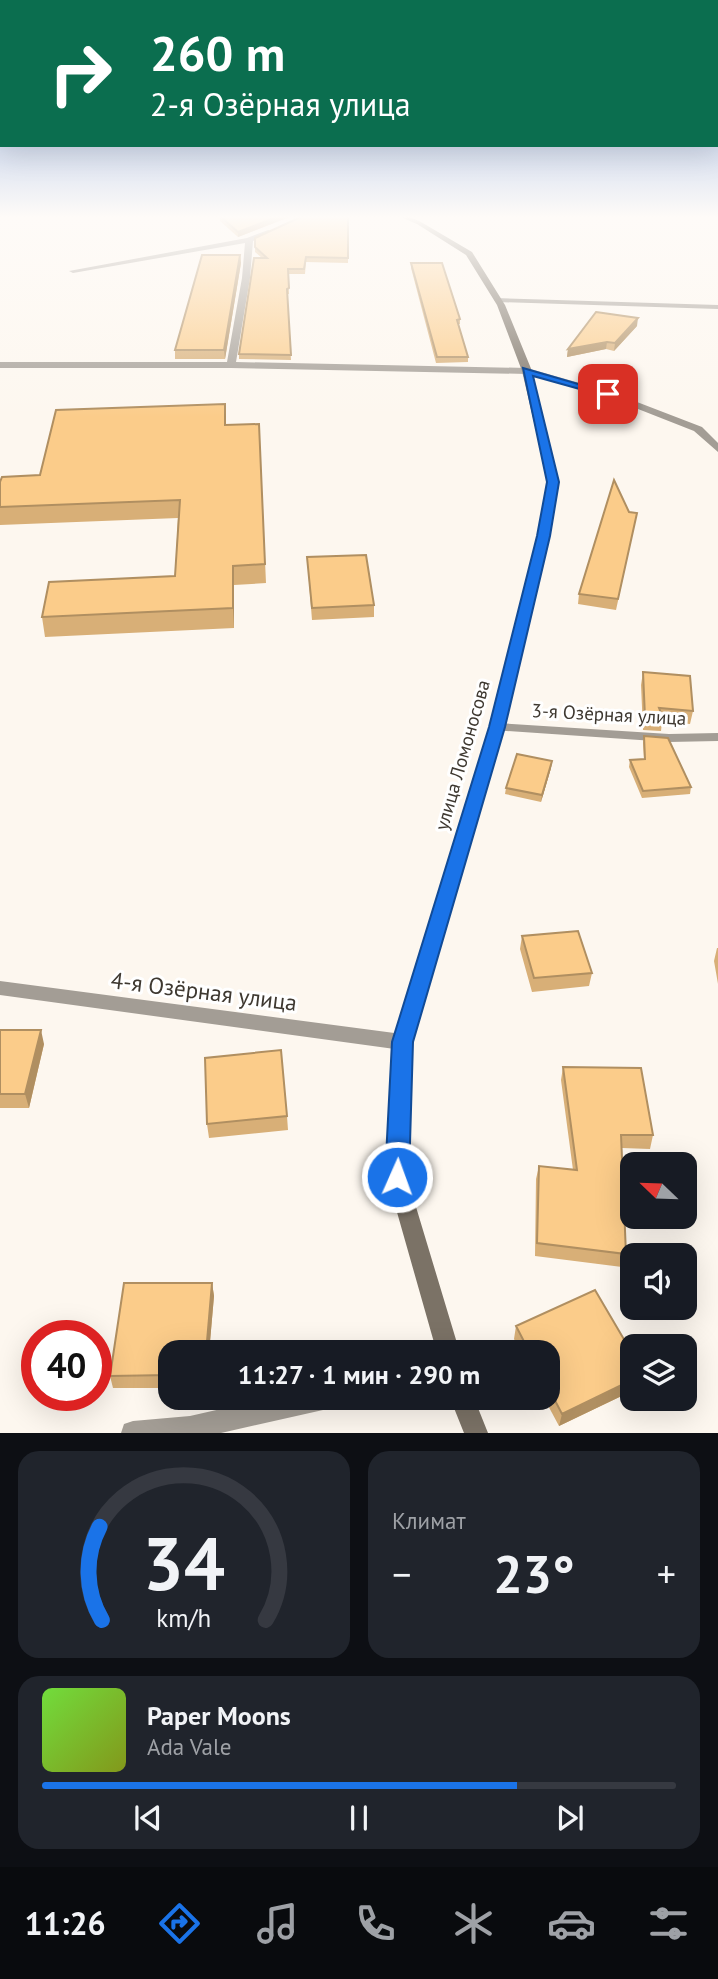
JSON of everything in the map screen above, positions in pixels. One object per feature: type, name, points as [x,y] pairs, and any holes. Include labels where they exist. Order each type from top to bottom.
[{"type":"street","points":[[231,365],[245,283]]},
{"type":"street","name":"улица Ломоносова","points":[[445,1340],[397,1177],[402,1042],[497,727],[544,536],[553,482],[527,371],[498,300],[487,283]]},
{"type":"street","points":[[498,300],[718,307]]},
{"type":"street","points":[[0,365],[231,365],[527,371],[608,394],[698,429],[703,438],[718,449]]},
{"type":"street","name":"3-я Озёрная улица","points":[[497,727],[669,737],[718,737]]},
{"type":"street","name":"4-я Озёрная улица","points":[[0,988],[402,1042]]},
{"type":"street","points":[[133,1433],[190,1427],[268,1410]]},
{"type":"street","points":[[467,1410],[476,1433]]},
{"type":"building","points":[[194,283],[235,283],[224,350],[175,350]]},
{"type":"building","points":[[250,283],[289,283],[291,355],[239,354]]},
{"type":"building","points":[[416,283],[448,283],[460,319],[457,320],[468,357],[437,357]]},
{"type":"building","points":[[596,312],[638,318],[615,343],[568,349]]},
{"type":"building","points":[[225,404],[225,425],[259,424],[265,564],[233,566],[233,608],[42,617],[49,582],[175,576],[180,500],[0,507],[2,477],[40,475],[56,410]]},
{"type":"building","points":[[614,480],[629,512],[637,513],[618,599],[579,594]]},
{"type":"building","points":[[366,555],[374,605],[312,608],[307,557]]},
{"type":"building","points":[[643,672],[690,676],[693,711],[659,708],[663,718],[645,717]]},
{"type":"building","points":[[644,736],[668,738],[691,787],[643,791],[630,760],[645,759]]},
{"type":"building","points":[[517,754],[552,761],[542,795],[506,788]]},
{"type":"building","points":[[578,931],[592,973],[534,978],[522,936]]},
{"type":"building","points":[[0,1030],[41,1030],[25,1094],[0,1094]]},
{"type":"building","points":[[281,1050],[287,1116],[207,1124],[205,1058]]},
{"type":"building","points":[[563,1067],[641,1068],[653,1135],[621,1135],[620,1229],[625,1229],[626,1243],[620,1243],[620,1253],[537,1243],[539,1166],[577,1170]]},
{"type":"building","points":[[124,1283],[212,1283],[207,1340],[158,1340],[158,1375],[112,1376]]},
{"type":"building","points":[[595,1290],[621,1334],[620,1386],[562,1414],[560,1340],[523,1340],[516,1326]]},
{"type":"route","points":[[397,1177],[402,1042],[497,727],[544,536],[553,482],[527,371],[608,394]]}]
